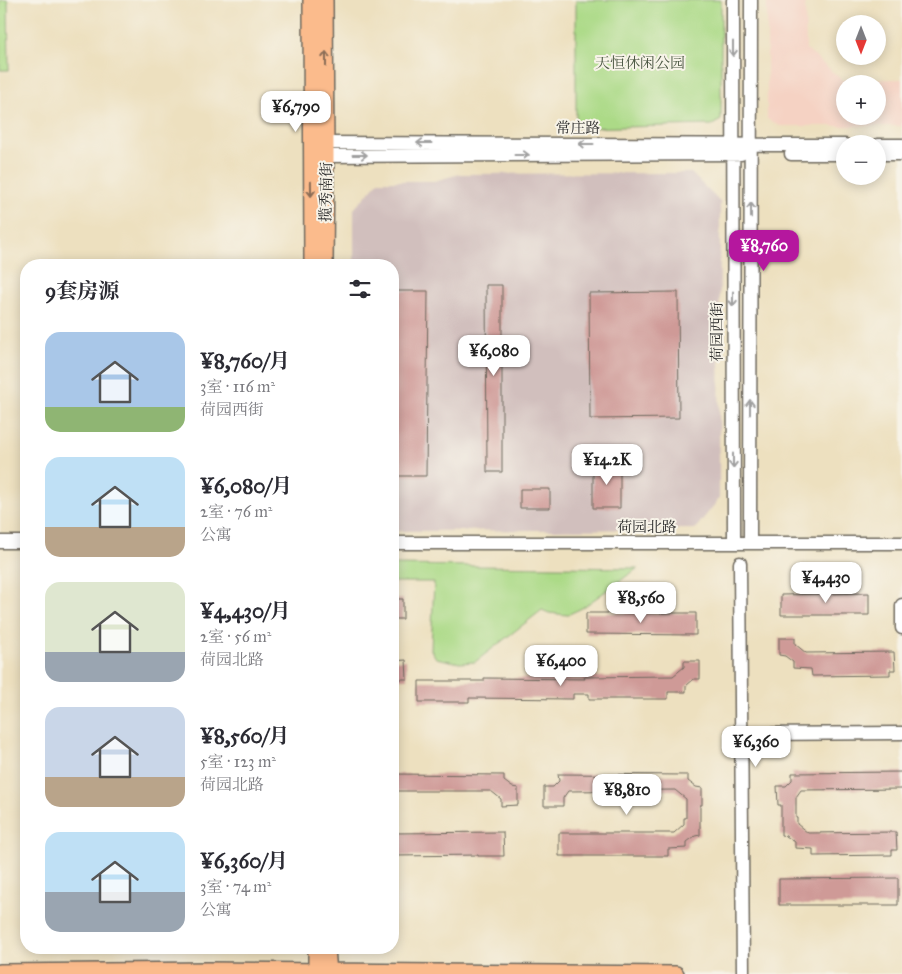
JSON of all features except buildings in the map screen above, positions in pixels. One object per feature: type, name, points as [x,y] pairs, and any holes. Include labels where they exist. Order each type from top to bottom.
[{"type":"main road","name":"揽秀南街","points":[[311,0],[312,259]]},
{"type":"main road","name":"揽秀南街","points":[[325,0],[325,259]]},
{"type":"main road","points":[[318,954],[322,972]]},
{"type":"main road","points":[[322,972],[326,954]]},
{"type":"main road","points":[[0,972],[208,970],[676,974]]},
{"type":"street","name":"荷园西街","points":[[733,0],[734,543]]},
{"type":"street","points":[[750,543],[751,0]]},
{"type":"street","name":"常庄路","points":[[311,149],[751,149],[836,145]]},
{"type":"street","points":[[886,145],[902,145]]},
{"type":"street","name":"常庄路","points":[[751,149],[836,154]]},
{"type":"street","points":[[886,154],[902,154]]},
{"type":"street","points":[[0,542],[20,542]]},
{"type":"street","name":"荷园北路","points":[[399,543],[902,543]]},
{"type":"street","points":[[740,563],[743,974]]},
{"type":"street","points":[[902,605],[902,628]]},
{"type":"street","points":[[742,734],[902,734]]},
{"type":"shaded area","points":[[767,0],[805,0],[806,49],[836,75],[836,125],[886,125],[886,79],[902,79],[902,126],[780,126],[767,119]]},
{"type":"shaded area","points":[[691,173],[720,202],[719,499],[695,529],[399,531],[399,259],[354,259],[354,209],[379,181],[434,181],[460,174]]},
{"type":"green space","points":[[0,0],[8,0],[9,70],[0,70]]},
{"type":"green space","name":"天恒休闲公园","points":[[576,0],[721,0],[721,120],[712,125],[576,128]]},
{"type":"green space","points":[[399,565],[638,568],[582,608],[567,615],[549,613],[542,610],[475,662],[460,663],[436,658],[431,650],[434,582],[399,582]]}]
